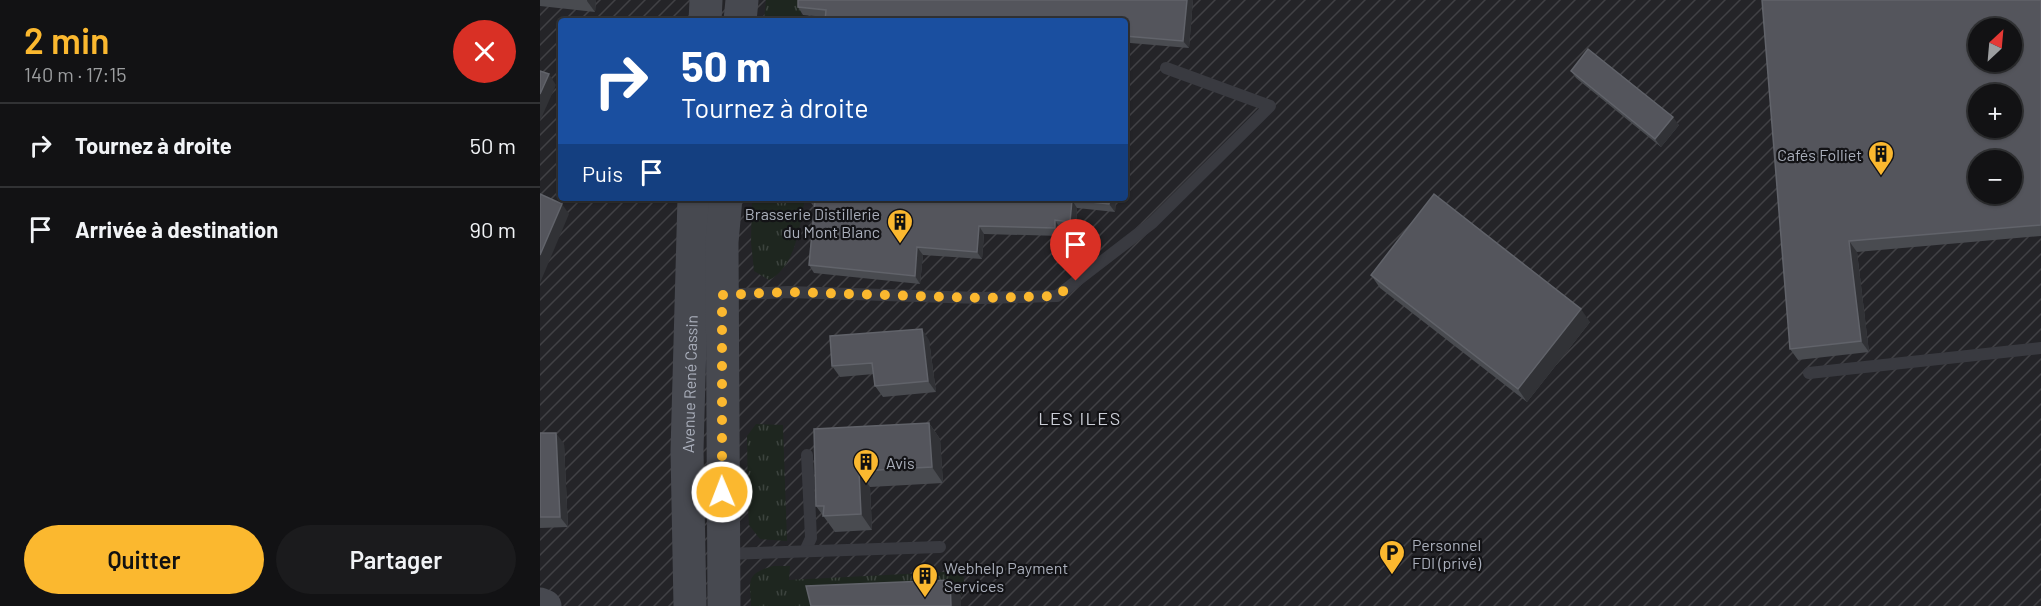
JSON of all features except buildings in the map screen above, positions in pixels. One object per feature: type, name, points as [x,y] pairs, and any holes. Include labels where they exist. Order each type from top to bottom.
[{"type":"main road","points":[[705,18],[706,0]]},
{"type":"main road","points":[[741,18],[742,0]]},
{"type":"main road","name":"Avenue René Cassin","points":[[694,201],[707,295],[723,554],[724,606]]},
{"type":"main road","name":"Avenue René Cassin","points":[[690,606],[687,451],[707,295],[725,201]]},
{"type":"main road","points":[[540,604],[545,606]]},
{"type":"lane","points":[[707,295],[788,292],[980,298],[1057,296],[1152,223],[1270,106],[1166,68]]},
{"type":"lane","points":[[1809,373],[2041,348]]},
{"type":"lane","points":[[805,551],[811,538],[807,455]]},
{"type":"lane","points":[[723,554],[940,547]]},
{"type":"shaded area","points":[[540,0],[2041,0],[2041,606],[540,606]]},
{"type":"green space","points":[[766,0],[802,0],[801,15],[815,18],[764,18]]},
{"type":"green space","points":[[752,201],[804,201],[799,232],[791,255],[778,274],[769,280],[754,271],[751,242]]},
{"type":"green space","points":[[756,424],[783,425],[787,541],[760,539],[749,525],[747,436]]},
{"type":"green space","points":[[773,566],[790,566],[789,580],[963,571],[965,594],[815,600],[815,606],[751,606],[750,584],[753,575]]},
{"type":"place","name":"Cafés Folliet","points":[[1881,177]]},
{"type":"place","name":"Brasserie Distillerie du Mont Blanc","points":[[900,245]]},
{"type":"place","name":"Avis","points":[[866,485]]},
{"type":"place","name":"Personnel FDI (privé)","points":[[1392,576]]},
{"type":"place","name":"Webhelp Payment Services","points":[[925,599]]},
{"type":"district","name":"LES ILES","points":[[1080,418]]},
{"type":"route","points":[[722,492],[722,295],[788,292],[980,298],[1057,296],[1076,281]]}]
